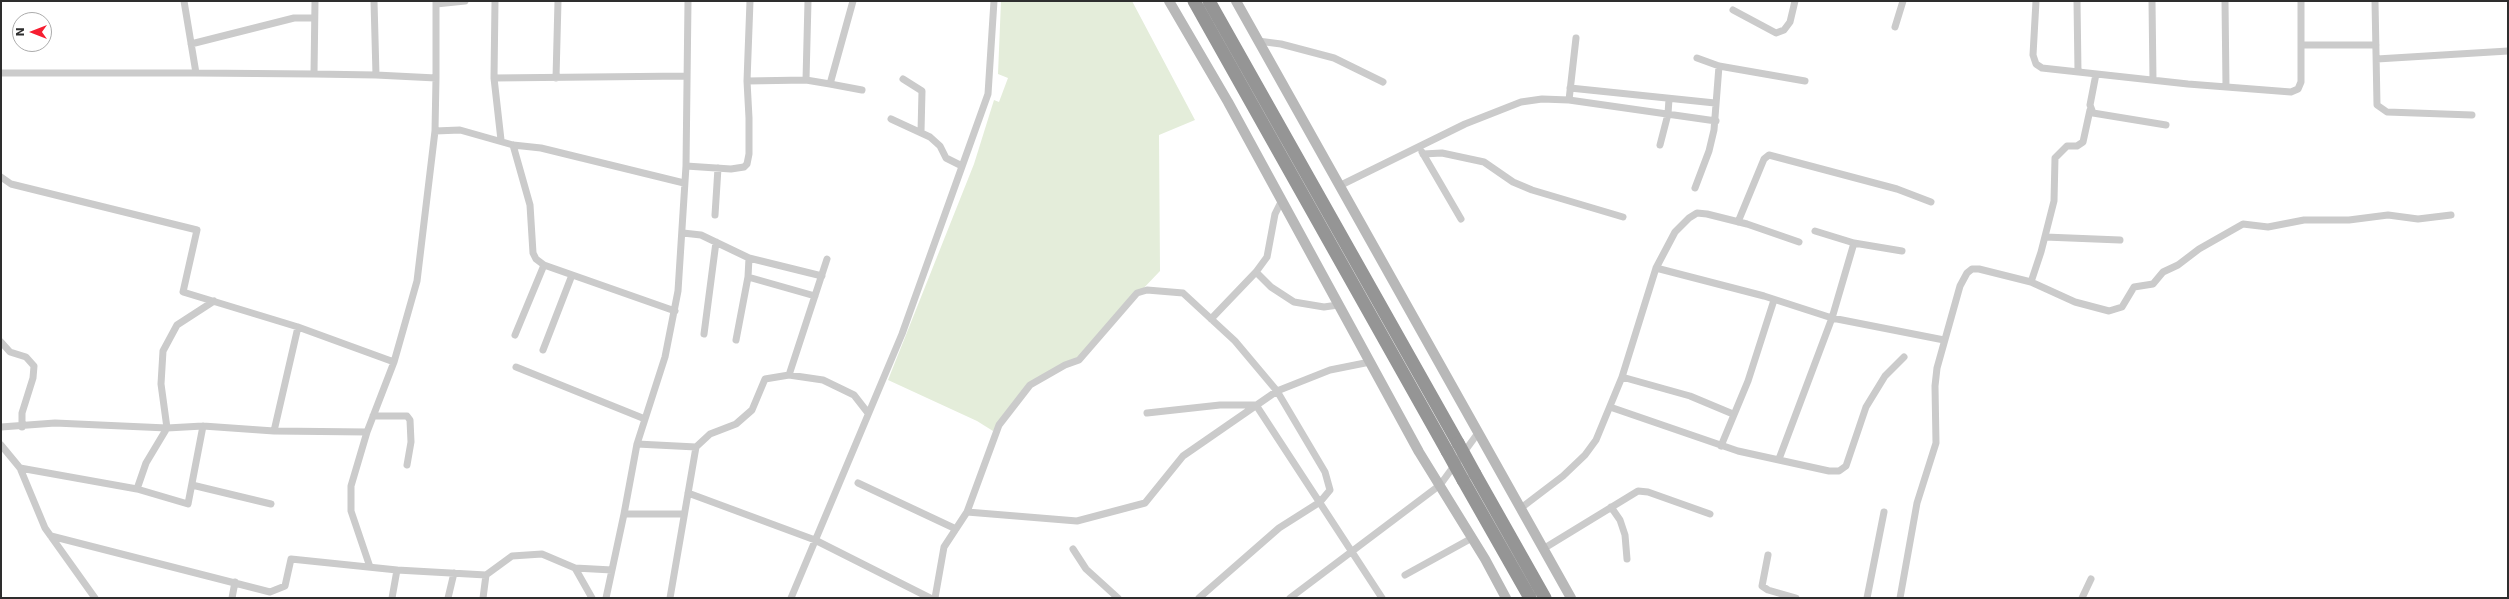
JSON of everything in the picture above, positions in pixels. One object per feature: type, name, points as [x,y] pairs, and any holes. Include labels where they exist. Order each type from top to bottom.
[{"type":"highway","points":[[1194,1],[1469,477],[1545,598]]},
{"type":"highway","points":[[1209,1],[1452,447]]},
{"type":"highway","points":[[1469,477],[1530,598]]},
{"type":"street","points":[[184,1],[196,73]]},
{"type":"street","points":[[314,1],[314,74]]},
{"type":"street","points":[[374,1],[376,75]]},
{"type":"street","points":[[370,567],[351,511],[351,486],[367,432],[394,362],[417,281],[435,132],[436,3],[465,1]]},
{"type":"street","points":[[496,1],[494,78],[501,140]]},
{"type":"street","points":[[556,78],[558,1]]},
{"type":"street","points":[[606,598],[637,444],[665,357],[675,311],[683,233],[684,183],[686,166],[688,1]]},
{"type":"street","points":[[686,166],[718,168],[744,167],[749,161],[747,81],[750,1]]},
{"type":"street","points":[[806,80],[808,1]]},
{"type":"street","points":[[830,84],[853,1]]},
{"type":"street","points":[[791,598],[902,334],[988,94],[994,1]]},
{"type":"street","points":[[1169,1],[1228,102],[1281,202],[1370,362],[1506,598]]},
{"type":"street","points":[[1236,1],[1571,598]]},
{"type":"street","points":[[1732,10],[1776,33],[1784,30],[1790,22],[1795,1]]},
{"type":"street","points":[[1895,27],[1902,1]]},
{"type":"street","points":[[2036,1],[2033,55],[2036,64],[2042,68],[2153,80],[2291,92],[2298,89],[2301,82],[2301,1]]},
{"type":"street","points":[[2077,1],[2078,72]]},
{"type":"street","points":[[2152,1],[2153,80]]},
{"type":"street","points":[[2225,1],[2226,87]]},
{"type":"street","points":[[2375,1],[2377,105],[2387,112],[2472,115]]},
{"type":"street","points":[[191,44],[294,18],[314,18]]},
{"type":"street","points":[[1569,100],[1576,38]]},
{"type":"street","points":[[1258,41],[1281,44],[1334,58],[1383,82]]},
{"type":"street","points":[[2302,45],[2376,45]]},
{"type":"street","points":[[2377,60],[2508,51]]},
{"type":"street","points":[[1697,58],[1719,66],[1805,81]]},
{"type":"street","points":[[1695,188],[1710,151],[1716,121],[1715,104],[1719,66]]},
{"type":"street","points":[[1,73],[314,74],[436,78]]},
{"type":"street","points":[[2031,282],[2054,201],[2055,158],[2067,146],[2077,146],[2083,142],[2096,74]]},
{"type":"street","points":[[494,78],[687,76]]},
{"type":"street","points":[[903,79],[922,91],[921,132]]},
{"type":"street","points":[[747,81],[806,80],[862,90]]},
{"type":"street","points":[[1570,88],[1715,104]]},
{"type":"street","points":[[1339,186],[1465,124],[1521,102],[1542,99],[1569,100],[1716,121]]},
{"type":"street","points":[[1660,145],[1668,114],[1669,99]]},
{"type":"street","points":[[2090,110],[2098,115],[2166,125]]},
{"type":"street","points":[[891,119],[921,132],[936,141],[948,160],[962,166]]},
{"type":"street","points":[[435,132],[460,130],[501,140],[513,145],[542,148],[684,183]]},
{"type":"street","points":[[513,145],[530,205],[533,253],[536,259],[544,265],[675,311]]},
{"type":"street","points":[[1418,147],[1424,154],[1461,219]]},
{"type":"street","points":[[1424,154],[1442,154],[1484,162],[1513,182],[1532,190],[1623,217]]},
{"type":"street","points":[[1738,222],[1764,159],[1769,155],[1897,189],[1931,202]]},
{"type":"street","points":[[715,215],[718,168]]},
{"type":"street","points":[[1,177],[11,184],[197,230],[183,292],[298,327],[394,362]]},
{"type":"street","points":[[1212,319],[1256,272],[1270,248],[1273,222],[1281,202]]},
{"type":"street","points":[[1521,508],[1562,476],[1585,455],[1596,440],[1622,378],[1656,268],[1675,232],[1688,218],[1698,213],[1738,222],[1798,242]]},
{"type":"street","points":[[1900,598],[1917,503],[1936,443],[1935,386],[1944,340],[1960,286],[1967,273],[1972,269],[1979,269],[2031,282],[2076,302],[2109,311],[2122,307],[2134,287],[2153,284],[2163,272],[2178,265],[2199,249],[2242,224],[2268,227],[2304,220],[2349,220],[2388,215],[2418,219],[2451,216]]},
{"type":"street","points":[[1815,231],[1854,243],[1902,251]]},
{"type":"street","points":[[683,233],[701,235],[749,258],[822,276]]},
{"type":"street","points":[[2045,237],[2120,240]]},
{"type":"street","points":[[704,334],[716,242]]},
{"type":"street","points":[[1779,459],[1832,318],[1854,243]]},
{"type":"street","points":[[736,340],[748,277],[749,258]]},
{"type":"street","points":[[789,375],[827,259]]},
{"type":"street","points":[[515,335],[544,265]]},
{"type":"street","points":[[1656,268],[1774,300],[1832,318],[1944,340]]},
{"type":"street","points":[[1256,272],[1271,287],[1294,302],[1324,307],[1338,305]]},
{"type":"street","points":[[543,350],[572,275]]},
{"type":"street","points":[[748,277],[815,296]]},
{"type":"street","points":[[935,598],[944,547],[967,512],[999,425],[1030,385],[1065,365],[1079,360],[1136,293],[1147,290],[1183,293],[1234,341],[1277,391],[1330,482],[1330,490],[1320,502],[1279,528],[1199,598]]},
{"type":"street","points":[[1721,446],[1748,381],[1774,300]]},
{"type":"street","points":[[137,489],[146,463],[167,428],[161,384],[163,351],[177,325],[214,301]]},
{"type":"street","points":[[274,431],[298,327]]},
{"type":"street","points":[[1,342],[10,352],[26,357],[34,366],[33,378],[22,413],[22,427]]},
{"type":"street","points":[[1610,407],[1721,446],[1829,472],[1839,471],[1846,466],[1866,407],[1885,376],[1904,357]]},
{"type":"street","points":[[967,512],[1077,521],[1145,503],[1183,456],[1277,391],[1330,370],[1370,362]]},
{"type":"street","points":[[516,366],[645,419]]},
{"type":"street","points":[[670,598],[696,447],[710,434],[736,424],[752,410],[765,379],[789,375],[823,380],[854,395],[868,413]]},
{"type":"street","points":[[1622,378],[1690,396],[1733,414]]},
{"type":"street","points":[[1147,413],[1220,405],[1256,405]]},
{"type":"street","points":[[1256,405],[1320,502],[1350,552],[1382,598]]},
{"type":"street","points":[[373,416],[407,416],[410,420],[411,442],[407,465]]},
{"type":"street","points":[[1,427],[22,427],[55,423],[167,428],[203,426],[274,431],[367,432]]},
{"type":"street","points":[[20,468],[137,489],[188,504],[203,426]]},
{"type":"street","points":[[1290,598],[1440,485],[1478,433]]},
{"type":"street","points":[[637,444],[696,447]]},
{"type":"street","points":[[1,445],[20,468],[45,528],[96,598]]},
{"type":"street","points":[[858,483],[956,529]]},
{"type":"street","points":[[192,485],[271,504]]},
{"type":"street","points":[[1543,549],[1638,491],[1648,492],[1710,514]]},
{"type":"street","points":[[688,493],[815,540],[930,598]]},
{"type":"street","points":[[1612,508],[1620,520],[1625,535],[1627,559]]},
{"type":"street","points":[[1867,598],[1884,512]]},
{"type":"street","points":[[624,514],[684,514]]},
{"type":"street","points":[[50,536],[235,582],[270,595],[285,586],[291,559],[397,570],[486,575],[512,556],[542,554],[575,568],[612,570]]},
{"type":"street","points":[[1405,575],[1472,538]]},
{"type":"street","points":[[1073,549],[1086,569],[1118,598]]},
{"type":"street","points":[[1768,554],[1762,586],[1768,590],[1796,598]]},
{"type":"street","points":[[575,568],[592,598]]},
{"type":"street","points":[[392,598],[397,570]]},
{"type":"street","points":[[448,598],[454,573]]},
{"type":"street","points":[[483,598],[486,575]]},
{"type":"street","points":[[2082,598],[2091,579]]},
{"type":"street","points":[[232,598],[235,582]]},
{"type":"green space","points":[[1001,1],[1132,1],[1195,120],[1159,135],[1160,271],[1076,359],[1027,385],[993,431],[977,421],[888,380],[974,164],[994,100],[999,102],[1008,78],[998,74]]}]
